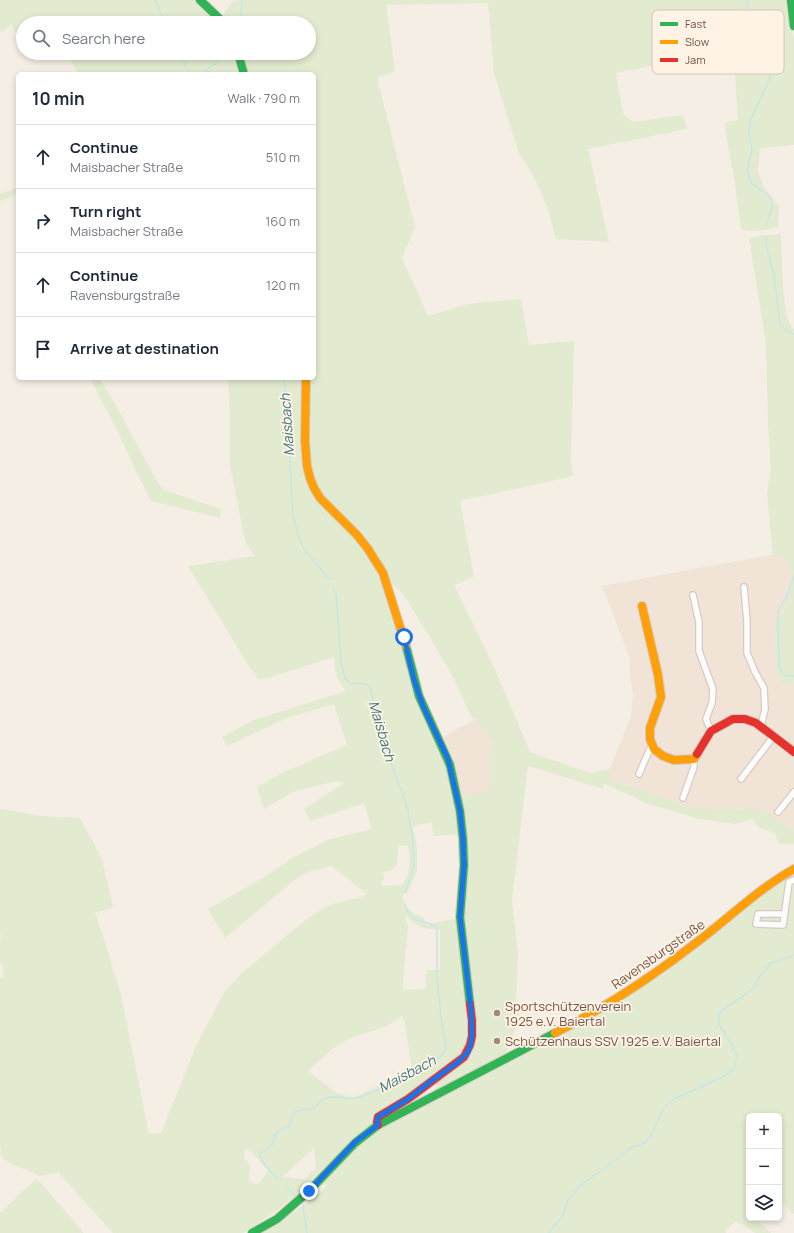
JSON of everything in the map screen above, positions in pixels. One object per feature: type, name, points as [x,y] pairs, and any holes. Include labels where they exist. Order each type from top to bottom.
[{"type":"street","points":[[200,0],[218,16]]},
{"type":"street","points":[[791,0],[794,26]]},
{"type":"street","points":[[240,60],[243,72]]},
{"type":"street","points":[[306,380],[305,440],[306,457],[310,478],[314,488],[324,502],[349,525],[357,535],[378,565],[385,580],[404,637],[419,696],[448,759],[460,811],[463,839],[464,865],[460,917],[472,1021],[470,1045],[466,1054],[458,1062],[408,1099],[378,1117],[378,1125]]},
{"type":"street","points":[[744,588],[747,622],[747,653],[764,688],[765,709],[761,726]]},
{"type":"street","points":[[693,595],[699,622],[699,651],[713,689],[712,703],[706,719],[711,731]]},
{"type":"street","points":[[642,606],[658,674],[661,697],[650,728],[650,739],[654,749],[663,756],[674,760],[694,759]]},
{"type":"street","points":[[683,798],[694,768],[694,759],[711,731],[733,719],[744,719],[756,723],[794,752]]},
{"type":"street","points":[[741,779],[773,737]]},
{"type":"street","points":[[639,774],[652,744]]},
{"type":"street","points":[[778,812],[794,792]]},
{"type":"street","name":"Ravensburgstraße","points":[[252,1233],[277,1219],[309,1191],[355,1142],[378,1125],[572,1025],[590,1014],[671,961],[702,938],[768,884],[794,869]]},
{"type":"street","points":[[785,914],[758,914],[756,924],[783,925],[785,914],[789,882],[794,880]]},
{"type":"shaded area","points":[[776,554],[785,558],[791,569],[793,582],[783,611],[775,621],[776,667],[780,684],[794,686],[794,831],[750,808],[705,809],[680,804],[646,790],[610,780],[610,769],[631,716],[633,693],[630,677],[630,659],[602,586]]},
{"type":"shaded area","points":[[476,719],[494,744],[490,752],[489,791],[460,798],[441,738]]},
{"type":"green space","points":[[0,0],[198,0],[214,16],[16,16],[16,33],[11,24],[2,32],[0,29]]},
{"type":"green space","points":[[234,0],[789,0],[791,27],[794,39],[794,145],[760,148],[758,171],[763,186],[779,206],[778,227],[764,230],[751,231],[741,229],[724,123],[738,120],[735,74],[784,74],[784,10],[652,10],[652,66],[616,73],[623,114],[633,122],[683,115],[687,129],[588,149],[609,242],[556,239],[547,206],[533,175],[519,154],[494,73],[488,3],[386,5],[395,71],[377,78],[415,227],[402,258],[428,316],[467,304],[521,299],[529,345],[574,341],[571,460],[573,476],[460,501],[474,577],[454,585],[494,667],[530,752],[590,773],[610,769],[610,780],[646,790],[680,804],[705,809],[750,808],[766,812],[794,831],[794,844],[779,844],[775,834],[759,827],[752,819],[736,824],[700,819],[645,803],[603,784],[603,789],[528,766],[512,900],[518,953],[516,997],[520,1019],[506,1053],[432,1094],[440,1080],[463,1060],[455,1059],[455,1062],[394,1105],[374,1114],[371,1118],[371,1127],[351,1141],[296,1195],[278,1210],[243,1233],[113,1233],[58,1172],[40,1176],[6,1161],[1,1155],[0,978],[4,977],[2,963],[0,963],[0,809],[41,816],[80,818],[102,859],[113,907],[95,913],[121,995],[149,1134],[161,1133],[197,1044],[223,994],[242,973],[320,910],[333,904],[362,897],[367,894],[331,866],[314,870],[297,878],[225,938],[208,909],[263,878],[294,857],[330,839],[372,829],[364,803],[310,821],[304,809],[344,783],[337,781],[295,791],[264,809],[257,787],[280,774],[347,745],[334,704],[287,718],[227,746],[222,737],[254,720],[346,691],[340,683],[337,675],[334,657],[268,678],[259,679],[247,663],[188,566],[255,556],[246,543],[230,466],[230,411],[228,380],[304,380],[304,459],[307,478],[317,498],[366,548],[383,580],[419,701],[445,757],[458,813],[460,834],[434,836],[431,822],[413,826],[417,846],[417,870],[407,893],[403,893],[403,898],[409,909],[424,918],[426,925],[452,919],[458,920],[469,1006],[470,1034],[476,1034],[464,915],[465,842],[460,798],[489,790],[490,752],[494,744],[476,719],[473,720],[450,671],[404,595],[392,585],[359,532],[323,499],[314,484],[309,465],[308,380],[316,380],[316,72],[245,72],[242,60],[316,60],[316,16],[222,16]],"holes":[[[408,845],[410,861],[409,871],[405,881],[402,885],[382,886],[381,881],[384,880],[383,872],[393,870],[397,865],[398,846]],[[405,915],[412,922],[420,926],[440,930],[440,970],[426,970],[426,989],[403,990],[408,927]],[[401,1016],[404,1018],[412,1070],[394,1081],[370,1089],[354,1097],[335,1092],[308,1071],[333,1048],[351,1038],[387,1026]],[[314,1148],[316,1168],[304,1179],[282,1177]],[[245,1149],[252,1152],[268,1170],[261,1181],[256,1184],[250,1181],[250,1167],[244,1158]]]},
{"type":"green space","points":[[70,60],[238,60],[242,72],[78,72]]},
{"type":"green space","points":[[16,188],[16,195],[0,201],[0,194]]},
{"type":"green space","points":[[781,234],[784,300],[790,324],[794,329],[794,686],[780,684],[776,667],[775,621],[783,611],[793,582],[791,569],[785,558],[776,554],[773,555],[767,493],[771,471],[768,425],[766,343],[749,238],[763,235]]},
{"type":"green space","points":[[91,380],[100,380],[162,489],[221,509],[220,518],[151,501]]},
{"type":"green space","points":[[794,873],[794,1214],[782,1204],[782,1113],[746,1113],[746,1221],[758,1221],[771,1233],[755,1233],[736,1221],[725,1231],[726,1233],[254,1233],[294,1212],[312,1199],[328,1184],[319,1186],[375,1130],[547,1042],[649,981],[715,933],[771,886]]},
{"type":"green space","points":[[36,1179],[84,1233],[0,1233],[0,1213]]},
{"type":"waterway","name":"Maisbach","points":[[155,0],[162,16]]},
{"type":"waterway","points":[[241,16],[242,0]]},
{"type":"waterway","points":[[746,0],[749,10]]},
{"type":"waterway","name":"Maisbach","points":[[183,60],[188,72]]},
{"type":"waterway","points":[[204,72],[220,60]]},
{"type":"waterway","points":[[766,226],[772,207],[771,198],[751,183],[747,171],[752,149],[749,133],[750,121],[770,78],[769,74]]},
{"type":"waterway","points":[[766,236],[766,244],[774,276],[780,325],[794,334]]},
{"type":"waterway","name":"Maisbach","points":[[284,380],[293,516],[304,549],[330,580]]},
{"type":"waterway","points":[[794,576],[786,598],[778,611],[779,668],[785,675],[794,676]]},
{"type":"waterway","name":"Maisbach","points":[[333,587],[336,593],[341,662],[344,675],[349,683],[366,684],[370,687],[384,744],[407,806],[412,837],[414,868],[405,892]]},
{"type":"waterway","name":"Maisbach","points":[[278,1179],[265,1164],[260,1154],[271,1146],[275,1134],[278,1131],[289,1126],[295,1112],[313,1109],[328,1097],[351,1099],[370,1093],[421,1068],[440,1057],[445,1051],[446,1045],[442,1026],[437,978],[437,928],[429,923],[416,920],[408,912],[405,904]]},
{"type":"waterway","points":[[616,1160],[631,1148],[645,1143],[651,1135],[665,1106],[674,1099],[720,1078],[733,1070],[737,1055],[719,1024],[719,1015],[722,1010],[754,988],[760,976],[771,963],[794,955]]},
{"type":"waterway","points":[[549,1233],[563,1215],[568,1200],[581,1185],[614,1161]]},
{"type":"waterway","name":"Maisbach","points":[[287,1187],[296,1197]]},
{"type":"waterway","name":"Maisbach","points":[[303,1204],[307,1233]]},
{"type":"traffic: fast","points":[[200,0],[217,16]]},
{"type":"traffic: fast","points":[[791,0],[794,26]]},
{"type":"traffic: fast","points":[[240,60],[243,72]]},
{"type":"traffic: fast","points":[[406,646],[419,696],[450,765],[460,811],[464,865],[460,917],[470,1004]]},
{"type":"traffic: fast","points":[[252,1233],[277,1219],[309,1191],[355,1143],[378,1125],[555,1033]]},
{"type":"traffic: slow","points":[[306,380],[305,440],[307,466],[310,478],[320,498],[357,535],[383,573],[406,646]]},
{"type":"traffic: slow","points":[[642,606],[658,675],[661,697],[650,728],[650,739],[654,749],[663,756],[674,760],[694,759],[697,754]]},
{"type":"traffic: slow","points":[[555,1033],[612,1001],[667,965],[758,893],[794,869]]},
{"type":"traffic: jam","points":[[697,754],[711,731],[733,719],[745,719],[756,723],[794,752]]},
{"type":"traffic: jam","points":[[378,1125],[378,1117],[408,1099],[464,1057],[470,1045],[472,1036],[470,1004]]},
{"type":"place","name":"Sportschützenverein 1925 e.V. Baiertal","points":[[497,1013]]},
{"type":"place","name":"Schützenhaus SSV 1925 e.V. Baiertal","points":[[497,1041]]},
{"type":"route","points":[[309,1191],[355,1142],[378,1125],[378,1117],[408,1099],[458,1062],[466,1054],[471,1042],[472,1021],[460,917],[464,854],[460,811],[448,759],[419,696],[404,637]]}]
